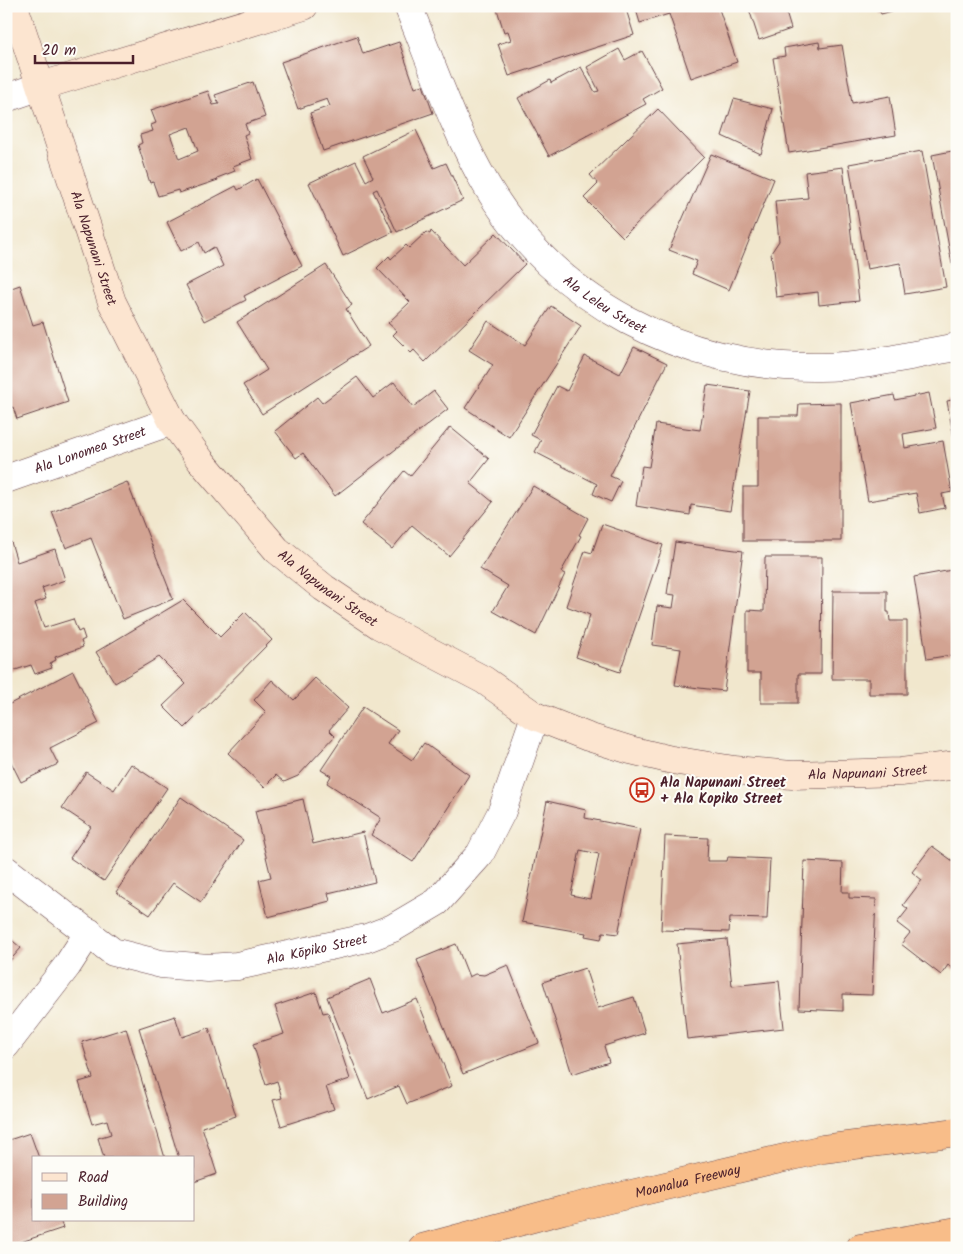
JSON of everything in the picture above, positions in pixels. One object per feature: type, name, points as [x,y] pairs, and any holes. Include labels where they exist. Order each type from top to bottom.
[{"type":"highway","points":[[823,1149],[957,1122]]},
{"type":"highway","name":"Moanalua Freeway","points":[[422,1248],[563,1210],[823,1149],[957,1132]]},
{"type":"highway","points":[[860,1248],[957,1231]]},
{"type":"street","name":"Ala Napunani Street","points":[[14,6],[112,302],[172,421],[237,506],[277,550],[290,561],[324,588],[379,626],[484,680],[535,716],[588,737],[630,750],[672,760],[734,770],[792,775],[846,775],[957,765]]},
{"type":"street","points":[[6,98],[304,6]]},
{"type":"street","name":"Ala Leleu Street","points":[[408,6],[469,152],[493,194],[534,247],[561,274],[591,298],[623,319],[660,337],[698,351],[738,361],[779,367],[861,364],[957,347]]},
{"type":"street","name":"Ala Lonomea Street","points":[[6,478],[172,421]]},
{"type":"street","name":"Ala Kōpiko Street","points":[[6,870],[53,908],[89,932],[113,952],[161,964],[208,968],[237,966],[338,946],[393,928],[437,902],[480,854],[502,811],[535,716]]},
{"type":"street","points":[[6,1045],[67,966],[89,932]]},
{"type":"building","points":[[496,6],[625,6],[634,35],[509,76],[498,44],[511,40],[508,31],[504,32]]},
{"type":"building","points":[[635,6],[718,6],[737,62],[691,78],[669,14],[640,23]]},
{"type":"building","points":[[748,6],[784,6],[791,29],[759,40]]},
{"type":"building","points":[[877,6],[907,6],[907,7],[881,14]]},
{"type":"building","points":[[357,36],[363,54],[399,42],[415,88],[423,85],[433,113],[323,151],[310,113],[330,106],[327,99],[298,109],[281,62]]},
{"type":"building","points":[[819,42],[820,48],[842,45],[852,103],[890,96],[896,135],[789,153],[773,58],[785,56],[784,48]]},
{"type":"building","points":[[619,49],[625,60],[642,51],[662,88],[643,99],[646,104],[549,156],[518,98],[550,80],[551,83],[581,67],[595,92],[599,91],[587,67]]},
{"type":"building","points":[[253,82],[265,117],[245,124],[248,133],[244,135],[252,159],[233,166],[235,171],[217,178],[218,180],[179,193],[178,190],[158,196],[153,182],[150,183],[138,145],[142,143],[140,135],[153,131],[151,125],[156,123],[151,110],[208,91],[213,105],[219,104],[215,95]],"holes":[[[189,127],[198,151],[179,159],[170,134]]]},
{"type":"building","points":[[734,99],[773,109],[761,154],[722,136]]},
{"type":"building","points":[[658,109],[704,157],[623,237],[584,198],[598,184],[590,175]]},
{"type":"building","points":[[416,130],[434,168],[446,163],[463,200],[397,232],[377,189],[373,191],[393,232],[343,256],[309,183],[356,161],[366,181],[373,177],[363,156]]},
{"type":"building","points":[[957,150],[957,263],[952,264],[932,155]]},
{"type":"building","points":[[922,151],[946,287],[905,294],[900,263],[867,269],[849,164]]},
{"type":"building","points":[[711,154],[774,179],[729,290],[692,274],[697,261],[669,250]]},
{"type":"building","points":[[843,167],[859,301],[819,305],[818,292],[776,297],[771,253],[779,241],[775,201],[808,198],[805,172]]},
{"type":"building","points":[[257,179],[302,266],[244,296],[246,300],[204,321],[186,285],[223,266],[214,247],[204,253],[199,242],[181,251],[167,222],[236,186],[238,190]]},
{"type":"building","points":[[431,231],[463,265],[496,233],[525,264],[425,362],[414,350],[411,353],[393,335],[397,331],[388,323],[410,302],[377,268],[389,256],[391,259],[406,245],[409,248],[426,232],[430,234]]},
{"type":"building","points":[[326,265],[352,305],[346,309],[369,346],[262,414],[243,385],[267,370],[237,322]]},
{"type":"building","points":[[20,285],[33,325],[43,322],[68,402],[17,419],[13,407],[6,409],[6,290]]},
{"type":"building","points":[[551,306],[581,326],[509,437],[465,408],[493,365],[469,350],[488,321],[525,345]]},
{"type":"building","points":[[634,347],[667,363],[610,476],[621,481],[611,502],[593,494],[597,484],[535,452],[541,440],[531,435],[557,386],[567,391],[585,356],[620,374]]},
{"type":"building","points":[[357,377],[373,398],[394,382],[413,407],[434,391],[448,409],[335,496],[303,453],[296,458],[275,431],[317,397],[322,403]]},
{"type":"building","points":[[707,385],[750,391],[730,511],[691,505],[690,515],[636,506],[642,466],[649,467],[656,424],[700,430]]},
{"type":"building","points":[[929,393],[936,428],[903,434],[905,448],[943,441],[952,492],[942,494],[945,508],[920,513],[916,493],[868,501],[851,403],[894,395],[895,400]]},
{"type":"building","points":[[957,399],[957,450],[956,450],[947,401]]},
{"type":"building","points":[[841,403],[841,541],[743,541],[743,487],[758,487],[758,416],[798,416],[799,404]]},
{"type":"building","points":[[450,427],[489,459],[470,483],[493,502],[449,556],[412,525],[392,549],[361,524],[404,471],[410,476]]},
{"type":"building","points":[[127,482],[173,599],[123,619],[91,538],[66,548],[52,512]]},
{"type":"building","points":[[533,486],[588,518],[579,535],[581,536],[561,572],[565,574],[536,635],[493,611],[508,586],[480,569]]},
{"type":"building","points":[[602,524],[663,545],[620,672],[576,657],[590,615],[566,606],[585,551],[592,553]]},
{"type":"building","points":[[11,542],[17,562],[55,549],[65,580],[42,588],[46,599],[35,603],[44,628],[73,619],[78,632],[82,630],[85,639],[81,641],[83,647],[55,657],[56,660],[50,663],[52,668],[35,674],[31,665],[6,673],[6,640],[10,639],[6,627],[6,618],[9,617],[6,608],[6,543]]},
{"type":"building","points":[[675,542],[743,551],[724,691],[675,685],[681,649],[652,645],[657,606],[673,608],[675,595],[667,594]]},
{"type":"building","points":[[765,557],[822,557],[821,674],[798,674],[798,703],[761,703],[761,673],[747,673],[747,610],[764,611]]},
{"type":"building","points":[[957,569],[957,654],[927,659],[914,577]]},
{"type":"building","points":[[833,591],[887,591],[887,612],[889,612],[890,621],[907,621],[907,694],[869,694],[869,679],[832,679]]},
{"type":"building","points":[[183,600],[220,637],[245,612],[272,640],[185,728],[163,706],[186,684],[159,657],[115,683],[96,652]]},
{"type":"building","points":[[73,671],[99,723],[50,748],[58,764],[21,782],[6,752],[6,706]]},
{"type":"building","points":[[315,678],[348,708],[329,730],[335,736],[298,776],[284,782],[276,775],[264,787],[228,753],[266,712],[254,700],[272,680],[294,700]]},
{"type":"building","points":[[363,707],[398,730],[388,744],[412,760],[424,743],[469,775],[413,862],[371,835],[381,818],[327,783],[331,776],[321,770]]},
{"type":"building","points":[[131,764],[167,788],[104,881],[70,858],[91,827],[62,808],[86,772],[114,790]]},
{"type":"building","points":[[181,797],[243,840],[201,902],[173,883],[150,915],[116,892]]},
{"type":"building","points":[[303,799],[313,844],[363,832],[375,882],[328,893],[330,901],[268,917],[259,880],[271,877],[255,811]]},
{"type":"building","points":[[547,801],[586,810],[585,818],[640,829],[618,934],[603,932],[601,939],[585,936],[586,933],[522,922]],"holes":[[[580,850],[599,854],[590,899],[571,895]]]},
{"type":"building","points":[[665,836],[708,838],[707,861],[727,861],[728,857],[770,859],[767,919],[730,918],[729,932],[661,930]]},
{"type":"building","points":[[932,846],[957,864],[957,972],[948,965],[941,975],[901,944],[910,933],[897,923],[908,909],[903,905],[922,880],[912,872]]},
{"type":"building","points":[[804,861],[843,863],[842,892],[849,892],[849,898],[876,899],[872,995],[843,994],[843,1011],[799,1009]]},
{"type":"building","points":[[6,935],[21,948],[6,965]]},
{"type":"building","points":[[727,939],[732,986],[779,981],[784,1028],[687,1039],[677,944]]},
{"type":"building","points":[[456,944],[469,977],[475,974],[484,975],[508,965],[539,1043],[463,1074],[417,960]]},
{"type":"building","points":[[585,968],[598,1008],[634,997],[645,1033],[604,1046],[609,1062],[572,1074],[543,982]]},
{"type":"building","points":[[370,979],[383,1013],[417,999],[452,1086],[407,1104],[399,1086],[368,1099],[327,997]]},
{"type":"building","points":[[316,992],[323,1013],[328,1012],[350,1079],[326,1087],[334,1109],[281,1126],[273,1100],[282,1098],[277,1081],[266,1085],[253,1044],[284,1034],[275,1006]]},
{"type":"building","points":[[175,1016],[182,1037],[209,1028],[236,1116],[202,1127],[217,1174],[195,1182],[195,1156],[178,1156],[139,1028]]},
{"type":"building","points":[[126,1028],[164,1156],[103,1156],[98,1138],[111,1134],[107,1120],[92,1124],[79,1082],[93,1078],[82,1042]]},
{"type":"building","points":[[30,1133],[38,1156],[32,1156],[32,1222],[61,1222],[63,1228],[6,1247],[6,1141]]},
{"type":"place","name":"Ala Napunani Street + Ala Kopiko Street","points":[[642,790]]}]
